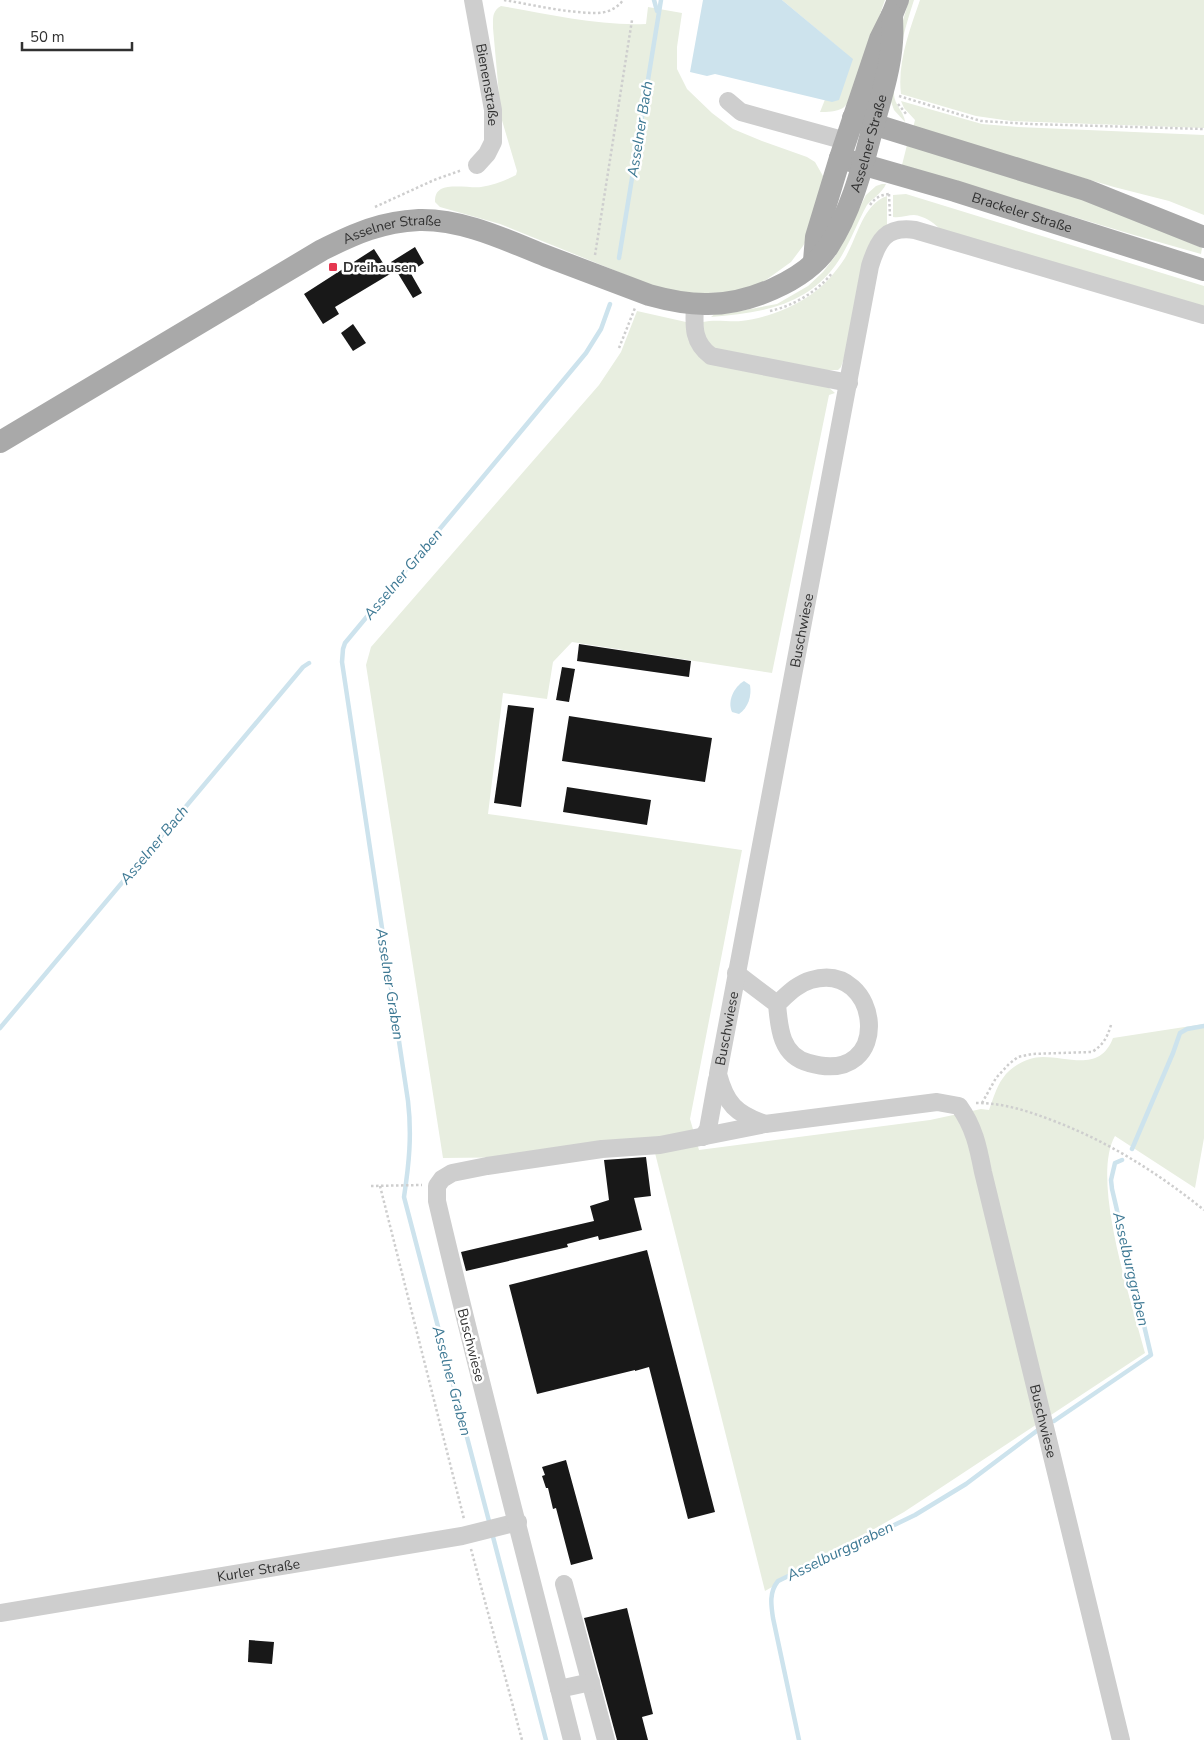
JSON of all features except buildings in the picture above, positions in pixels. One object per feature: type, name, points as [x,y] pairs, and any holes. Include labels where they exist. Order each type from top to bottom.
[{"type":"main road","name":"Asselner Straße","points":[[824,265],[827,248],[841,223],[863,165],[864,122],[880,39],[895,8]]},
{"type":"main road","name":"Asselner Straße","points":[[824,265],[816,237],[843,150],[864,122]]},
{"type":"main road","points":[[864,122],[1086,190],[1204,237]]},
{"type":"main road","name":"Brackeler Straße","points":[[843,150],[863,165],[955,191],[1204,270]]},
{"type":"main road","name":"Asselner Straße","points":[[0,442],[299,264],[364,230],[399,222],[420,220],[444,221],[479,230],[649,295],[695,304],[736,301],[772,290],[824,265]]},
{"type":"street","name":"Bienenstraße","points":[[473,0],[493,110],[493,142],[487,154],[477,165]]},
{"type":"street","points":[[728,101],[741,112],[843,150]]},
{"type":"street","points":[[893,230],[915,230],[1204,316]]},
{"type":"street","name":"Buschwiese","points":[[703,1136],[708,1129],[713,1108],[736,973],[870,266],[875,250],[884,236],[893,230]]},
{"type":"street","points":[[695,304],[694,330],[698,342],[711,356],[848,383]]},
{"type":"street","points":[[736,973],[777,1004],[779,1026],[784,1043],[796,1056],[806,1062],[822,1067],[838,1067],[853,1061],[864,1047],[869,1034],[869,1017],[864,1001],[856,991],[843,982],[830,978],[811,980],[793,990],[777,1004]]},
{"type":"street","name":"Buschwiese","points":[[718,1074],[722,1092],[730,1105],[747,1118],[765,1124]]},
{"type":"street","name":"Buschwiese","points":[[572,1740],[560,1689],[513,1523],[436,1201],[437,1186],[442,1179],[452,1174],[487,1166],[602,1149],[660,1145],[765,1124],[937,1102],[959,1106],[969,1119],[978,1144],[983,1172],[1121,1740]]},
{"type":"street","name":"Kurler Straße","points":[[0,1613],[468,1536],[513,1523]]},
{"type":"street","points":[[564,1584],[606,1740]]},
{"type":"street","points":[[560,1689],[591,1682]]},
{"type":"path","points":[[504,0],[564,10],[598,13],[614,9],[623,0]]},
{"type":"path","points":[[590,273],[598,243],[632,20]]},
{"type":"path","points":[[910,119],[899,106],[898,96],[981,121],[1204,129]]},
{"type":"path","points":[[364,230],[369,210],[434,180],[477,165]]},
{"type":"path","points":[[890,189],[891,224],[893,230]]},
{"type":"path","points":[[867,209],[874,199],[889,194]]},
{"type":"path","points":[[765,313],[784,308],[810,294],[830,275],[824,265]]},
{"type":"path","points":[[619,348],[635,306],[643,308]]},
{"type":"path","points":[[982,1103],[996,1078],[1018,1057],[1032,1054],[1092,1052],[1100,1048],[1108,1037],[1111,1025]]},
{"type":"path","points":[[959,1106],[969,1103],[1011,1106],[1061,1124],[1098,1140],[1155,1172],[1204,1210]]},
{"type":"path","points":[[371,1186],[425,1185]]},
{"type":"path","points":[[380,1186],[468,1536],[522,1740]]},
{"type":"shaded area","points":[[782,0],[885,0],[861,75],[849,102],[843,108],[820,112],[844,52]]},
{"type":"shaded area","points":[[909,0],[914,0],[901,46],[894,89],[894,98],[905,122],[894,110],[890,99],[901,27]]},
{"type":"shaded area","points":[[920,0],[1204,0],[1204,128],[1011,121],[976,116],[901,94],[900,82],[903,58]]},
{"type":"shaded area","points":[[501,6],[573,19],[628,24],[646,24],[648,7],[682,13],[677,47],[677,69],[687,89],[712,113],[733,129],[807,157],[815,162],[823,176],[814,227],[791,262],[766,280],[742,292],[673,294],[500,224],[440,207],[435,200],[437,193],[441,189],[461,186],[486,186],[516,175],[517,171],[501,117],[493,28],[493,18]]},
{"type":"shaded area","points":[[901,101],[982,124],[1204,135],[1204,215],[1169,201],[1114,187],[913,128],[915,120],[904,108]]},
{"type":"shaded area","points":[[907,145],[1077,197],[1202,248],[1201,254],[902,165]]},
{"type":"shaded area","points":[[886,184],[880,193],[867,205],[839,260],[813,288],[798,297],[766,309],[711,317],[716,313],[735,312],[777,304],[808,286],[823,272],[836,255],[866,195],[876,186]]},
{"type":"shaded area","points":[[906,194],[1204,286],[1204,307],[940,229],[921,217],[914,215],[893,217],[893,195]]},
{"type":"shaded area","points":[[887,196],[887,229],[841,367],[838,370],[824,370],[715,351],[705,343],[703,322],[741,321],[759,318],[776,313],[801,301],[819,288],[838,269],[845,258],[866,214],[879,200]]},
{"type":"shaded area","points":[[637,311],[686,322],[692,346],[701,358],[828,387],[835,393],[829,395],[772,673],[572,642],[553,662],[547,699],[503,693],[488,814],[742,850],[690,1119],[699,1150],[930,1120],[981,1109],[989,1110],[1003,1078],[1015,1066],[1026,1060],[1037,1057],[1074,1060],[1092,1059],[1107,1049],[1113,1038],[1204,1024],[1204,1138],[1195,1188],[1115,1136],[1109,1156],[1107,1181],[1110,1211],[1123,1274],[1145,1353],[904,1512],[765,1591],[653,1145],[543,1157],[443,1158],[366,665],[371,647],[599,385],[621,352]]},
{"type":"water","points":[[703,0],[782,0],[853,59],[839,100],[832,102],[715,74],[707,76],[690,72]]},
{"type":"water","points":[[744,681],[750,685],[750,697],[747,705],[739,714],[732,712],[730,703],[734,691]]},
{"type":"waterway","points":[[654,0],[657,11]]},
{"type":"waterway","name":"Asselner Bach","points":[[619,258],[661,0]]},
{"type":"waterway","name":"Asselner Graben","points":[[490,1525],[404,1197],[410,1126],[408,1101],[342,662],[343,649],[345,643],[586,353],[601,329],[610,304]]},
{"type":"waterway","name":"Asselner Bach","points":[[0,1028],[303,667],[309,663]]},
{"type":"waterway","name":"Asselburggraben","points":[[1132,1149],[1180,1033],[1187,1029],[1204,1026]]},
{"type":"waterway","name":"Asselburggraben","points":[[1054,1421],[1151,1355],[1112,1189],[1111,1180],[1115,1163],[1122,1160]]},
{"type":"waterway","name":"Asselburggraben","points":[[799,1740],[772,1613],[772,1594],[778,1581],[915,1515],[966,1484],[1038,1430]]},
{"type":"waterway","name":"Asselner Graben","points":[[492,1533],[546,1740]]},
{"type":"place","name":"Dreihausen","points":[[333,267]]}]
